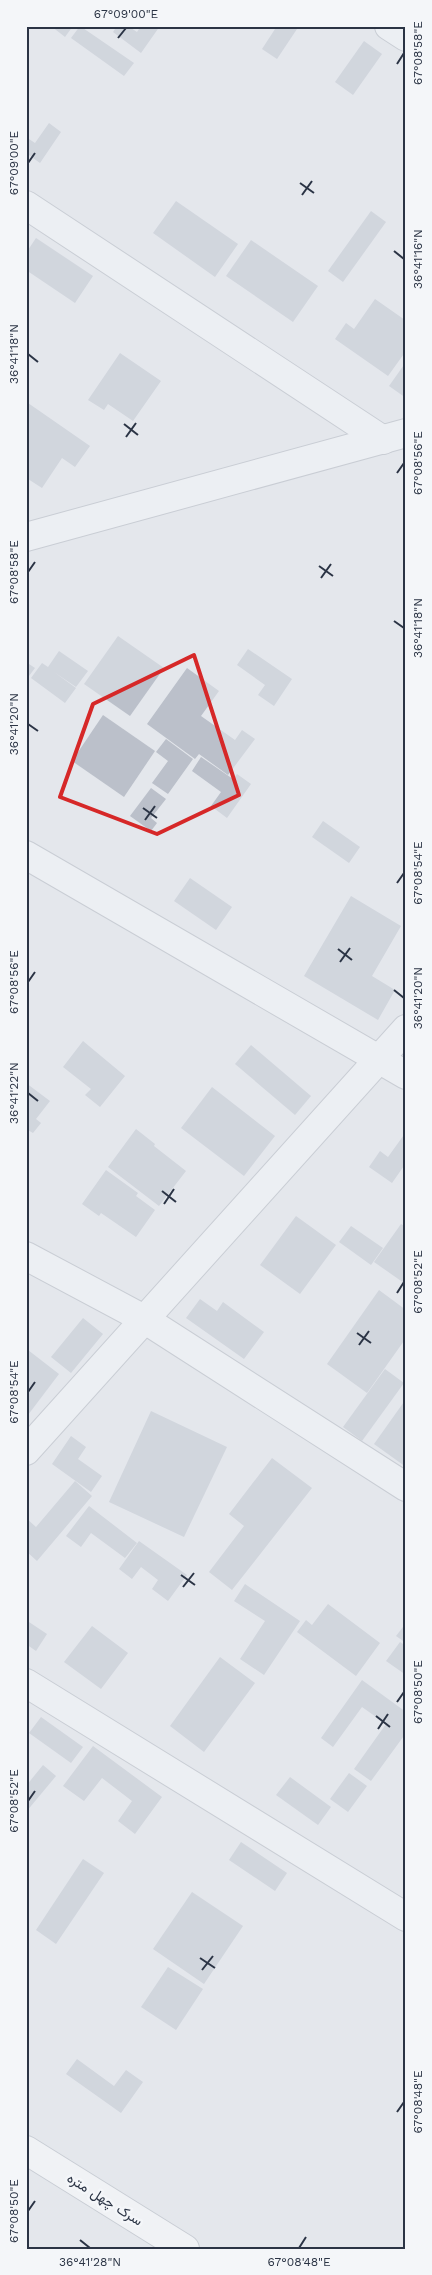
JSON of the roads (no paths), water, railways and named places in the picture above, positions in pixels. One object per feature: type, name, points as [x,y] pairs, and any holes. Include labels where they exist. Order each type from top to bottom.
[{"type":"street","points":[[389,26],[406,37]]},
{"type":"street","points":[[26,205],[394,436]]},
{"type":"street","points":[[26,537],[394,436]]},
{"type":"street","points":[[26,855],[406,1075]]},
{"type":"street","points":[[26,1451],[406,1028]]},
{"type":"street","points":[[26,1256],[144,1319],[406,1486]]},
{"type":"street","points":[[26,1683],[406,1916]]},
{"type":"street","name":"سرک چهل متره","points":[[26,2150],[185,2249]]}]
